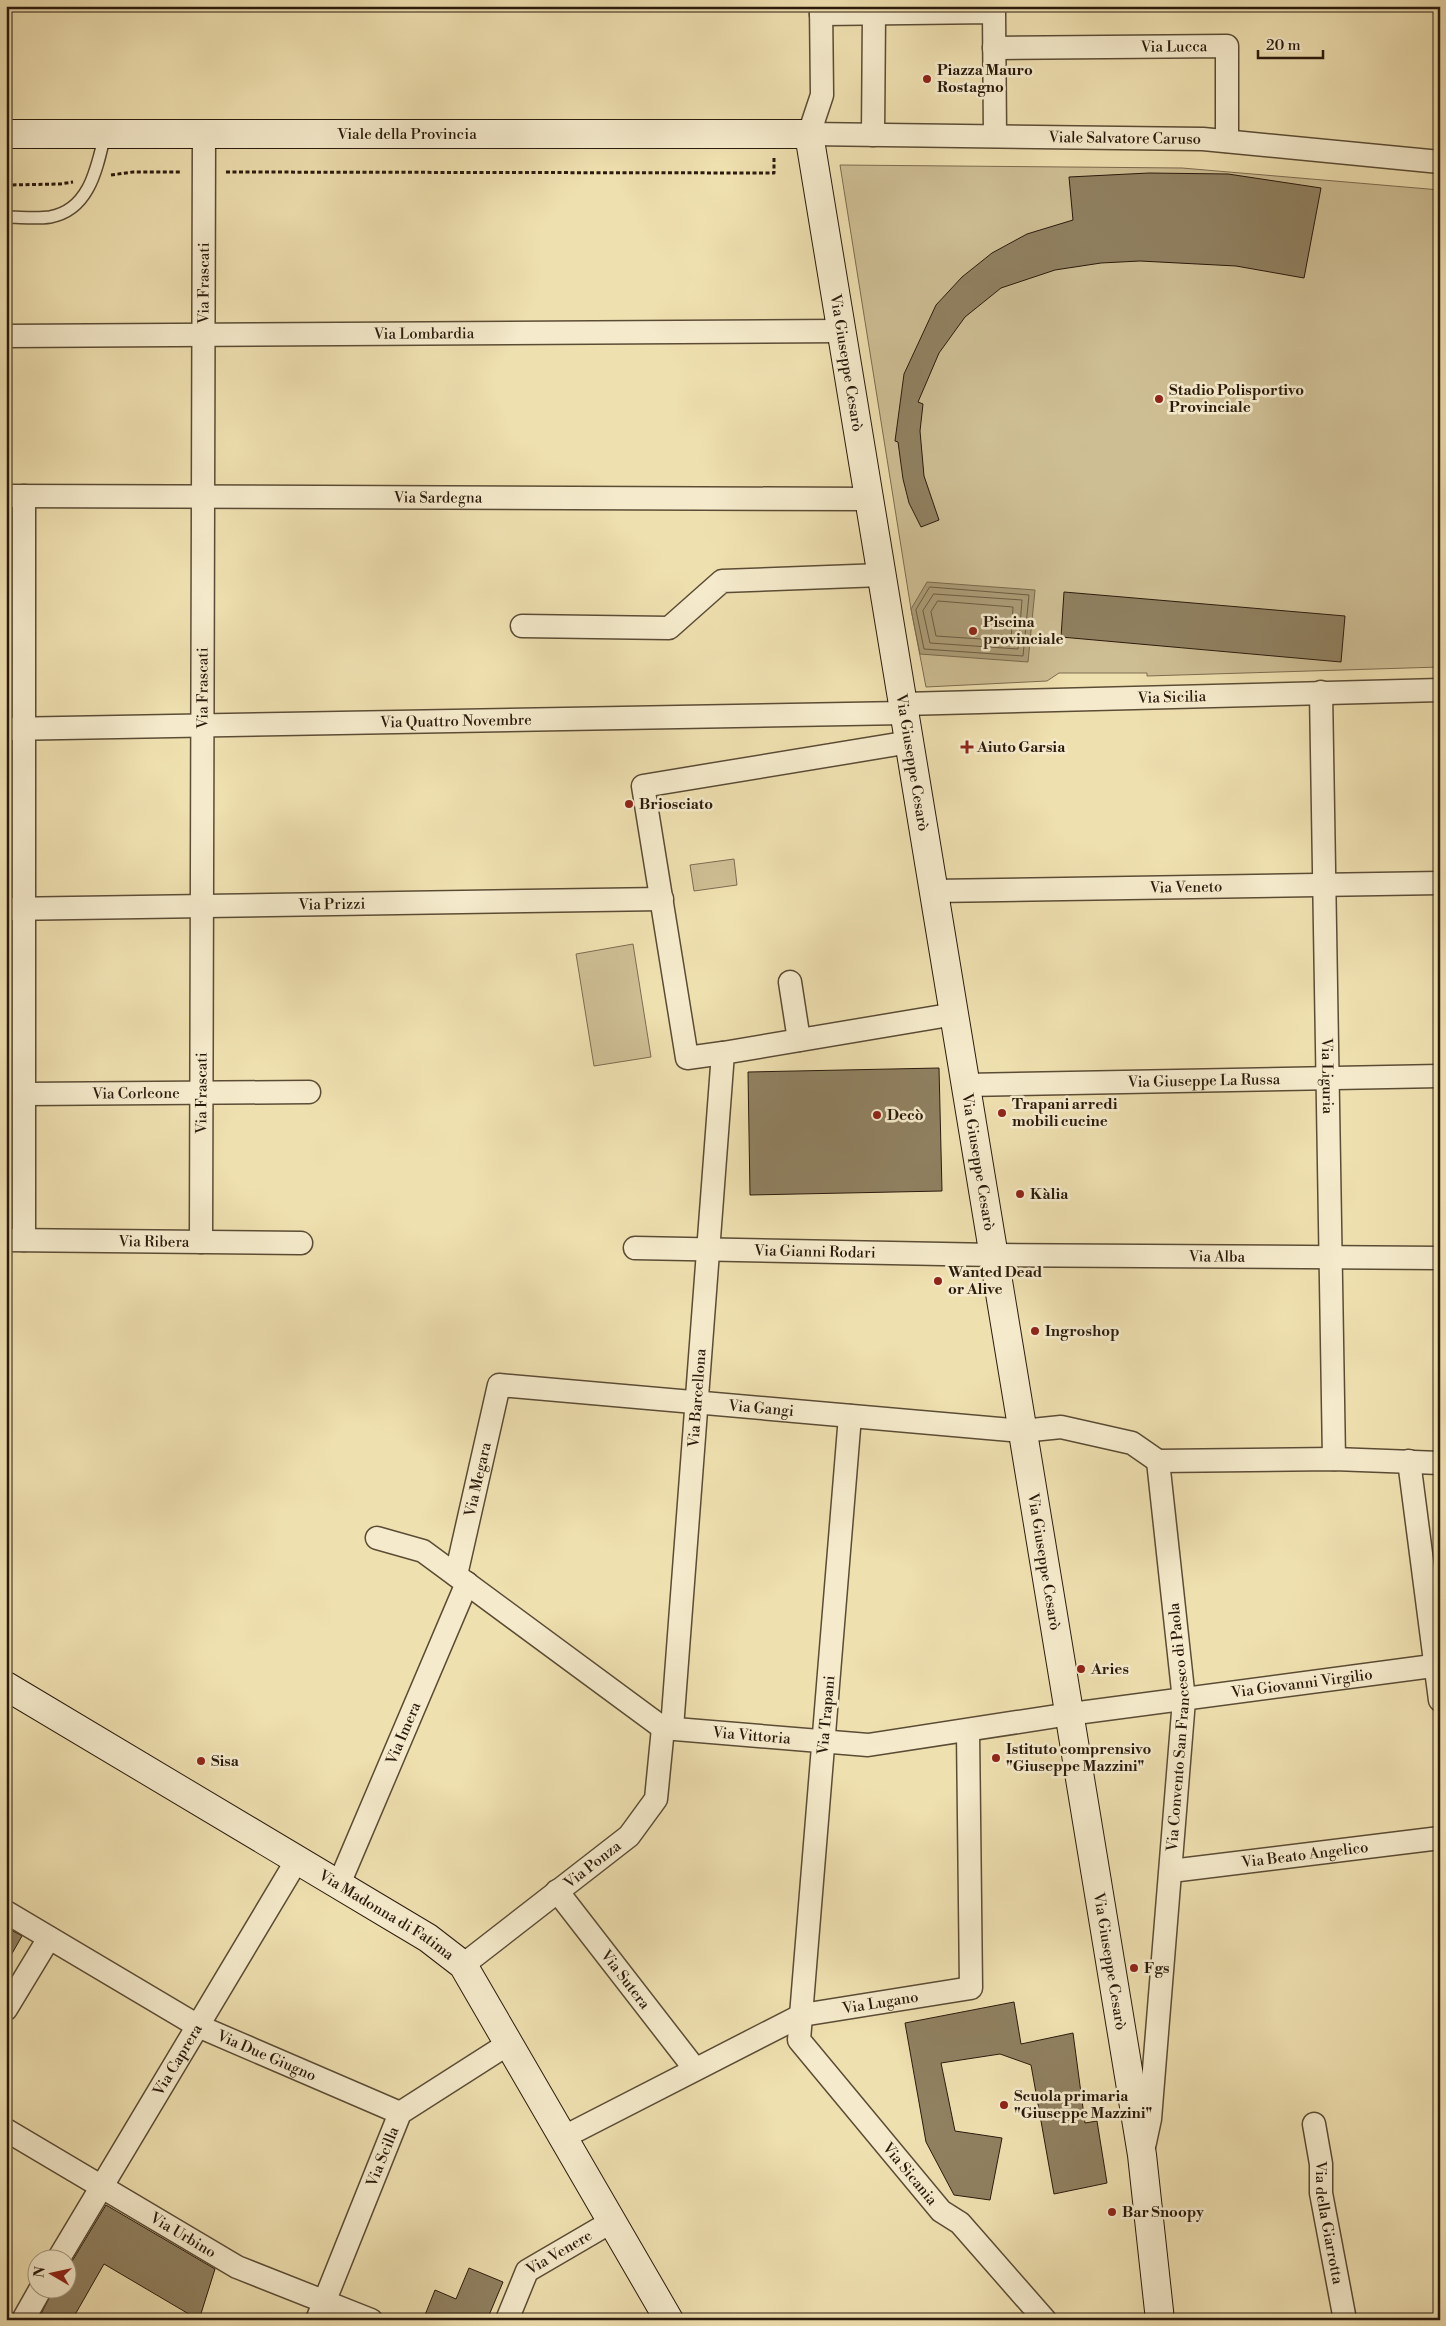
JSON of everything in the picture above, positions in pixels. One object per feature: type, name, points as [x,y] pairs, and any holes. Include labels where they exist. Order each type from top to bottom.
[{"type":"street","points":[[821,10],[874,13],[994,12],[995,136]]},
{"type":"street","name":"Via Giuseppe Cesarò","points":[[821,10],[822,95],[809,134],[1142,2155],[1160,2320]]},
{"type":"street","points":[[873,135],[874,13]]},
{"type":"street","name":"Via Lucca","points":[[994,48],[1227,46],[1228,141]]},
{"type":"street","name":"Viale della Provincia","points":[[6,134],[809,134]]},
{"type":"street","name":"Via Frascati","points":[[201,1242],[204,134]]},
{"type":"street","name":"Viale Salvatore Caruso","points":[[809,134],[1228,141],[1440,162]]},
{"type":"street","name":"Via Lombardia","points":[[6,336],[842,331]]},
{"type":"street","points":[[15,496],[15,909],[24,1094],[15,1240]]},
{"type":"street","name":"Via Sardegna","points":[[15,496],[870,499]]},
{"type":"street","points":[[522,626],[669,628],[722,581],[882,575]]},
{"type":"street","name":"Via Sicilia","points":[[904,708],[1321,692],[1440,690]]},
{"type":"street","name":"Via Liguria","points":[[1321,692],[1334,1459]]},
{"type":"street","name":"Via Quattro Novembre","points":[[15,729],[904,708]]},
{"type":"street","points":[[910,742],[643,786],[650,827],[652,899],[688,1058],[723,1060],[799,1040],[954,1014]]},
{"type":"street","name":"Via Veneto","points":[[934,891],[1440,883]]},
{"type":"street","name":"Via Prizzi","points":[[15,909],[652,899]]},
{"type":"street","points":[[790,982],[799,1040]]},
{"type":"street","name":"Via Barcellona","points":[[667,1728],[697,1402],[723,1060]]},
{"type":"street","name":"Via Giuseppe La Russa","points":[[966,1085],[1440,1076]]},
{"type":"street","name":"Via Corleone","points":[[24,1094],[310,1092]]},
{"type":"street","name":"Via Ribera","points":[[15,1240],[301,1244]]},
{"type":"street","name":"Via Gianni Rodari","points":[[635,1248],[994,1255]]},
{"type":"street","name":"Via Alba","points":[[994,1255],[1440,1258]]},
{"type":"street","name":"Via Gangi","points":[[499,1385],[1022,1431],[1061,1427],[1132,1443],[1158,1460]]},
{"type":"street","name":"Via Megara","points":[[462,1579],[499,1385]]},
{"type":"street","name":"Via Trapani","points":[[802,2015],[850,1416]]},
{"type":"street","points":[[1158,1460],[1334,1459],[1440,1463]]},
{"type":"street","name":"Via Convento San Francesco di Paola","points":[[1142,2155],[1150,2120],[1184,1700],[1158,1460]]},
{"type":"street","points":[[1409,1461],[1432,1663],[1440,1700]]},
{"type":"street","points":[[377,1538],[423,1551],[667,1728]]},
{"type":"street","name":"Via Imera","points":[[339,1884],[462,1579]]},
{"type":"street","name":"Via Giovanni Virgilio","points":[[1184,1700],[1432,1663]]},
{"type":"street","name":"Via Madonna di Fatima","points":[[6,1686],[428,1938],[463,1965],[562,2138],[670,2320]]},
{"type":"street","name":"Via Vittoria","points":[[667,1728],[868,1745],[1070,1714],[1184,1700]]},
{"type":"street","name":"Via Ponza","points":[[463,1965],[629,1836],[656,1799],[667,1728]]},
{"type":"street","name":"Via Lugano","points":[[562,2138],[802,2015],[971,1988],[968,1730]]},
{"type":"street","name":"Via Beato Angelico","points":[[1171,1871],[1440,1838]]},
{"type":"street","name":"Via Caprera","points":[[65,2248],[298,1860]]},
{"type":"street","name":"Via Sutera","points":[[557,1891],[695,2069]]},
{"type":"street","name":"Via Due Giugno","points":[[6,1912],[198,2026],[400,2113]]},
{"type":"street","points":[[6,2009],[49,1938]]},
{"type":"street","name":"Via Sicania","points":[[802,2015],[799,2040],[941,2211],[960,2223],[1045,2320]]},
{"type":"street","name":"Via Scilla","points":[[321,2310],[400,2113],[508,2044]]},
{"type":"street","name":"Via della Giarrotta","points":[[1314,2124],[1321,2164],[1322,2193],[1345,2320]]},
{"type":"street","name":"Via Urbino","points":[[6,2130],[237,2266],[321,2310],[370,2320]]},
{"type":"street","name":"Via Venere","points":[[507,2320],[527,2271],[611,2222]]},
{"type":"street","points":[[23,2320],[35,2298]]},
{"type":"lane","points":[[6,217],[50,217],[78,203],[94,178],[105,134]]},
{"type":"shaded area","name":"Stadio Polisportivo Provinciale","points":[[840,165],[1182,168],[1440,190],[1440,667],[1147,676],[1147,673],[1059,673],[1047,681],[926,687],[911,609]]},
{"type":"shaded area","points":[[734,859],[737,885],[694,891],[690,865]]},
{"type":"shaded area","points":[[633,944],[651,1057],[594,1066],[576,954]]},
{"type":"water","name":"Piscina provinciale","points":[[927,582],[1035,590],[1028,662],[920,654],[911,609]]},
{"type":"building","points":[[1149,173],[1228,174],[1321,188],[1304,278],[1236,266],[1140,261],[1101,263],[1055,270],[1001,288],[965,317],[939,353],[918,402],[923,404],[920,431],[924,476],[939,520],[921,527],[909,503],[903,479],[898,442],[895,441],[904,374],[936,305],[962,277],[992,253],[1027,234],[1073,220],[1069,177]]},
{"type":"building","points":[[1064,592],[1345,616],[1341,662],[1061,637]]},
{"type":"building","points":[[939,1068],[942,1191],[750,1195],[748,1072]]},
{"type":"building","points":[[6,1927],[22,1936],[6,1964]]},
{"type":"building","points":[[1014,2002],[1021,2044],[1073,2033],[1085,2123],[1097,2121],[1107,2183],[1054,2194],[1031,2065],[1000,2054],[941,2063],[955,2131],[1002,2138],[990,2200],[954,2195],[926,2142],[905,2023]]},
{"type":"building","points":[[106,2205],[215,2269],[199,2320],[104,2264],[72,2320],[38,2320],[49,2298],[78,2298],[78,2251]]},
{"type":"building","points":[[469,2268],[503,2282],[487,2320],[423,2320],[435,2290],[456,2299]]},
{"type":"place","name":"Piazza Mauro Rostagno","points":[[927,79]]},
{"type":"place","name":"Stadio Polisportivo Provinciale","points":[[1159,399]]},
{"type":"place","name":"Piscina provinciale","points":[[973,631]]},
{"type":"place","name":"Aiuto Garsia","points":[[967,747]]},
{"type":"place","name":"Briosciato","points":[[629,804]]},
{"type":"place","name":"Trapani arredi mobili cucine","points":[[1002,1113]]},
{"type":"place","name":"Decò","points":[[877,1115]]},
{"type":"place","name":"Kàlia","points":[[1020,1194]]},
{"type":"place","name":"Wanted Dead or Alive","points":[[938,1281]]},
{"type":"place","name":"Ingroshop","points":[[1035,1331]]},
{"type":"place","name":"Aries","points":[[1081,1669]]},
{"type":"place","name":"Istituto comprensivo \"Giuseppe Mazzini\"","points":[[996,1758]]},
{"type":"place","name":"Sisa","points":[[201,1761]]},
{"type":"place","name":"Fgs","points":[[1134,1968]]},
{"type":"place","name":"Scuola primaria \"Giuseppe Mazzini\"","points":[[1004,2105]]},
{"type":"place","name":"Bar Snoopy","points":[[1112,2212]]}]
